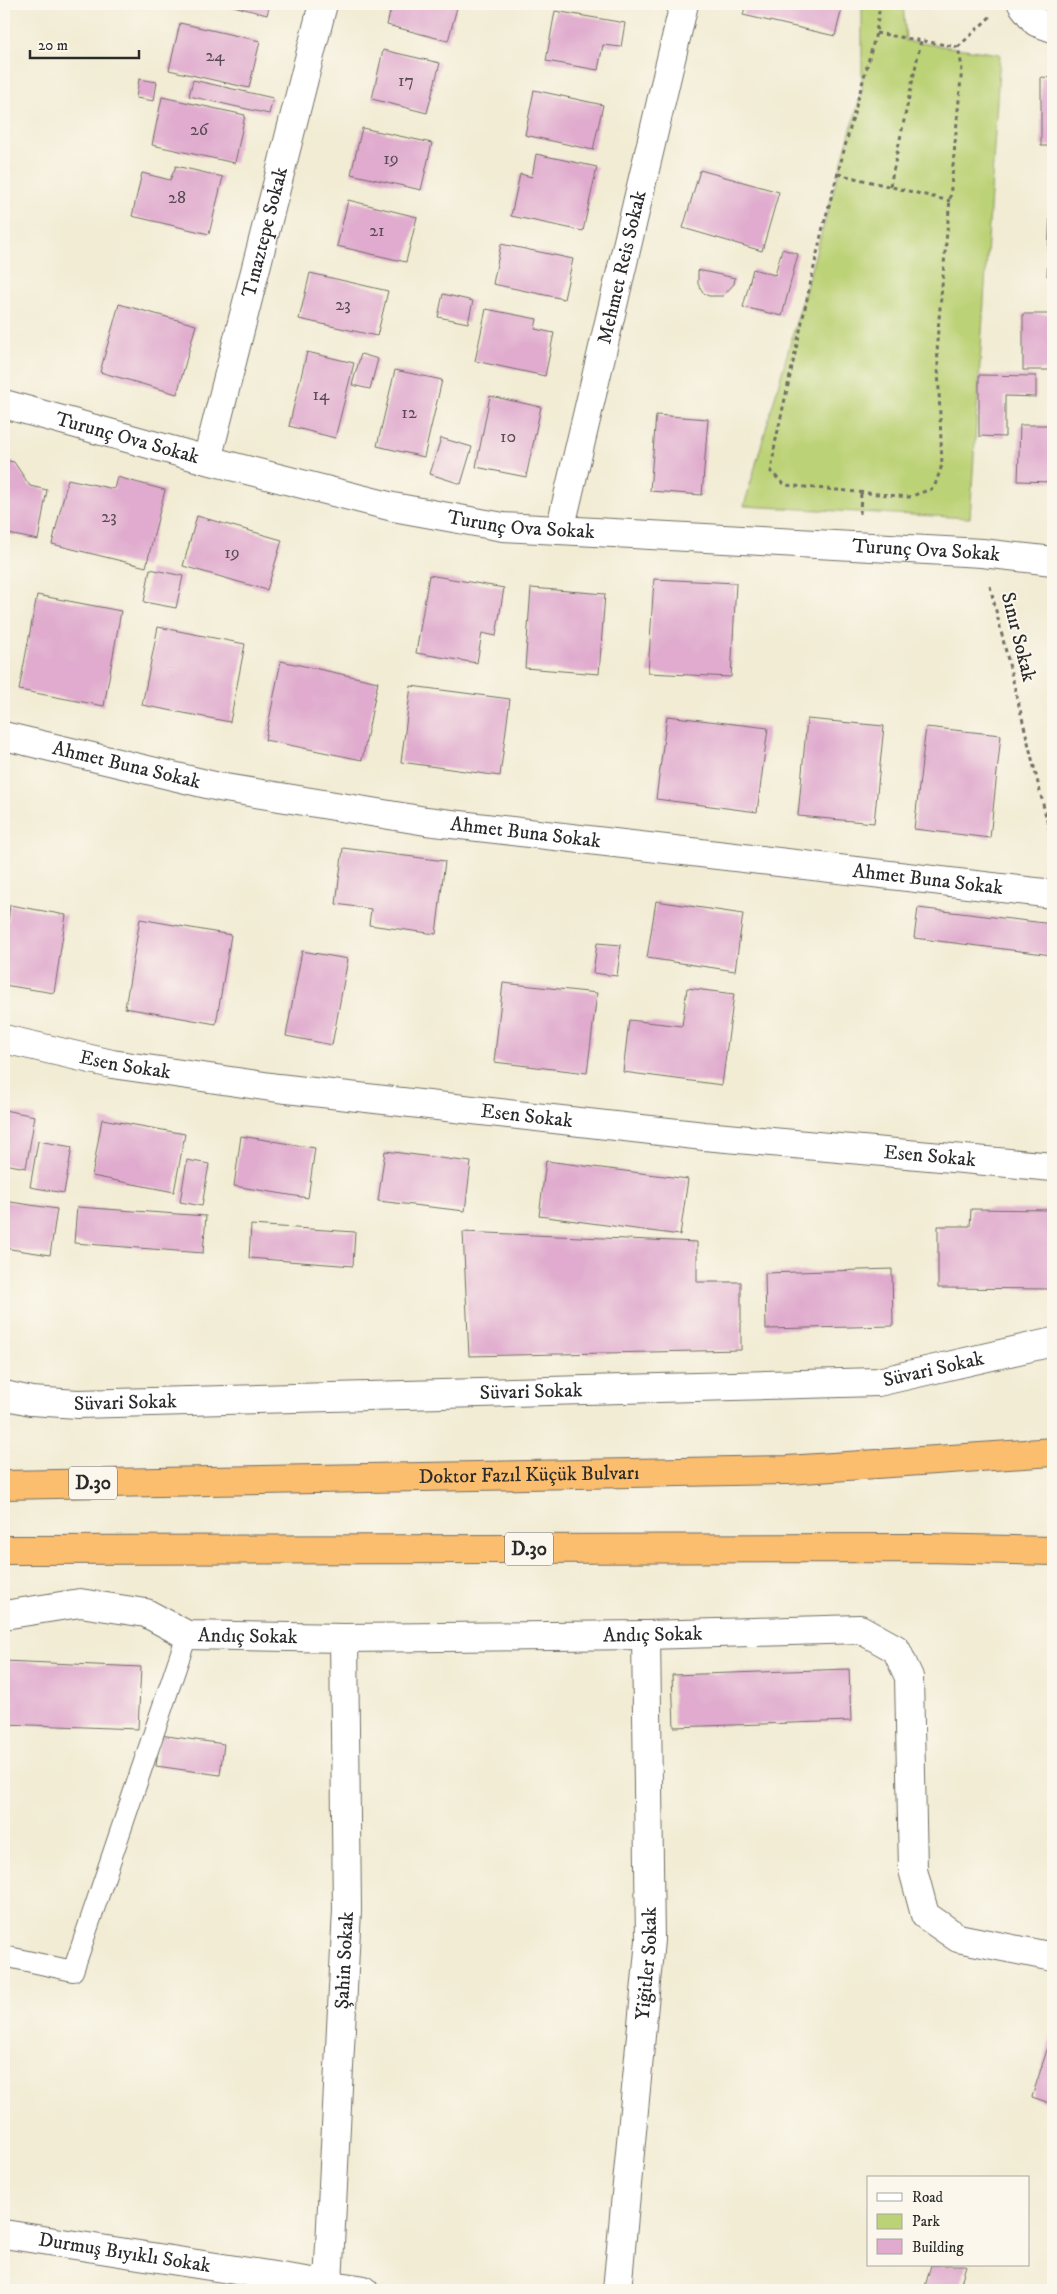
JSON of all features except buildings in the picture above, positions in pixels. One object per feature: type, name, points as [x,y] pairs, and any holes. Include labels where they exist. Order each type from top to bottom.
[{"type":"highway","name":"Doktor Fazıl Küçük Bulvarı","points":[[4,1485],[788,1470],[1053,1452]]},
{"type":"highway","name":"D.30","points":[[4,1550],[926,1548],[1053,1551]]},
{"type":"street","name":"Tınaztepe Sokak","points":[[206,460],[323,4]]},
{"type":"street","name":"Mehmet Reis Sokak","points":[[560,530],[684,4]]},
{"type":"street","points":[[1009,7],[1036,22],[1053,28]]},
{"type":"street","name":"Turunç Ova Sokak","points":[[4,404],[206,460],[393,508],[503,527],[982,553],[1053,561]]},
{"type":"street","name":"Ahmet Buna Sokak","points":[[4,736],[219,787],[426,821],[1053,894]]},
{"type":"street","name":"Esen Sokak","points":[[4,1039],[112,1064],[278,1088],[704,1136],[1053,1167]]},
{"type":"street","name":"Süvari Sokak","points":[[4,1395],[31,1401],[78,1404],[878,1382],[1053,1342]]},
{"type":"street","name":"Andıç Sokak","points":[[4,1615],[80,1603],[146,1613],[187,1636],[344,1638],[646,1635],[860,1629],[896,1649],[909,1677],[913,1870],[925,1915],[958,1938],[1053,1956]]},
{"type":"street","name":"Yiğitler Sokak","points":[[617,2290],[650,1940],[646,1635]]},
{"type":"street","name":"Şahin Sokak","points":[[328,2284],[348,1910],[344,1638]]},
{"type":"street","name":"Durmuş Bıyıklı Sokak","points":[[4,2234],[364,2290]]},
{"type":"lane","points":[[4,1956],[73,1971],[187,1636]]},
{"type":"path","points":[[880,4],[876,33],[822,231],[775,444],[771,472],[785,485],[909,497],[934,488],[942,465],[937,341],[962,67],[958,47]]},
{"type":"path","points":[[876,33],[958,47],[1009,7]]},
{"type":"path","points":[[890,186],[921,41]]},
{"type":"path","points":[[838,174],[950,201]]},
{"type":"path","name":"Sınır Sokak","points":[[982,553],[1053,845]]},
{"type":"green space","points":[[862,4],[903,4],[906,41],[1000,54],[970,518],[744,506],[862,90]]}]
